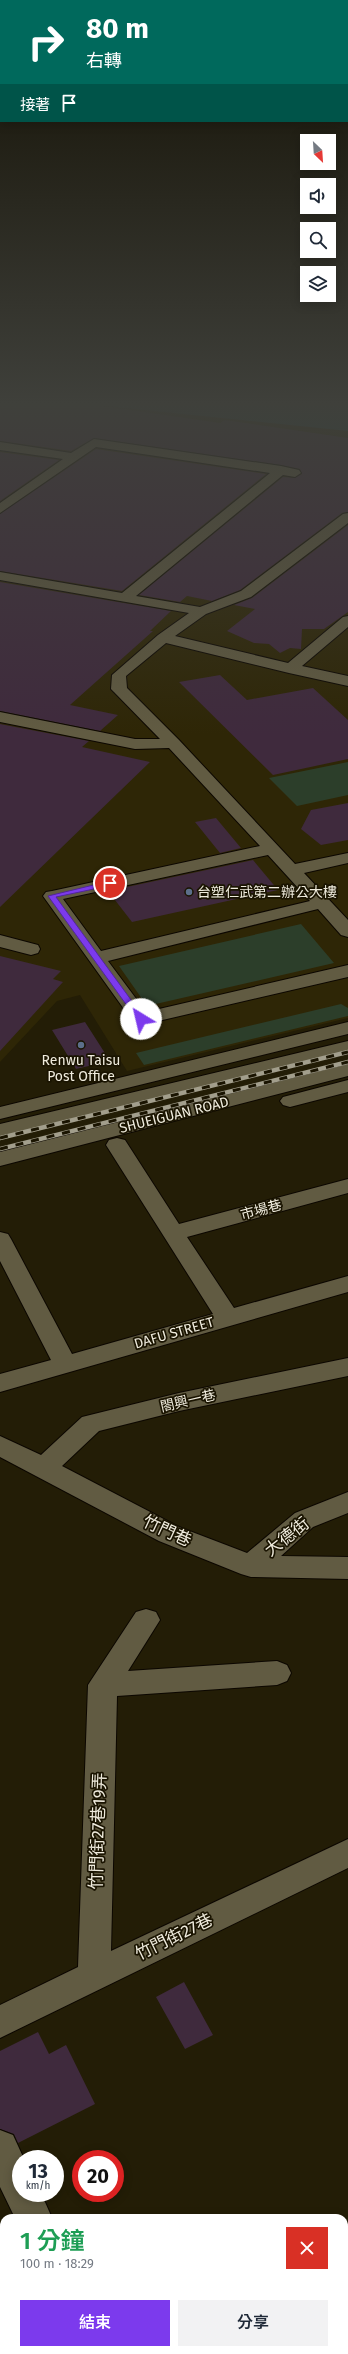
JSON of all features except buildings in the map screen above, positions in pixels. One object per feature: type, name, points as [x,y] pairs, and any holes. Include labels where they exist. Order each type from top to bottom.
[{"type":"street","points":[[125,598],[226,515]]},
{"type":"street","points":[[348,517],[246,594],[201,611],[162,638],[119,675],[119,689],[173,743],[348,931]]},
{"type":"street","points":[[0,576],[201,611]]},
{"type":"street","points":[[290,668],[348,620]]},
{"type":"street","points":[[162,638],[348,681]]},
{"type":"street","points":[[0,717],[135,744],[173,743]]},
{"type":"street","points":[[272,848],[52,896],[141,1019],[348,972]]},
{"type":"street","points":[[292,870],[348,858]]},
{"type":"street","points":[[96,958],[322,903]]},
{"type":"street","points":[[0,941],[31,949]]},
{"type":"street","points":[[0,1113],[348,1028]]},
{"type":"street","name":"SHUEIGUAN ROAD","points":[[0,1131],[348,1047]]},
{"type":"street","name":"SHUEIGUAN ROAD","points":[[0,1159],[348,1070]]},
{"type":"street","name":"SHUEIGUAN ROAD","points":[[0,1174],[348,1086]]},
{"type":"street","points":[[117,1144],[228,1318]]},
{"type":"street","name":"市場巷","points":[[174,1233],[348,1186]]},
{"type":"street","points":[[0,1239],[65,1364]]},
{"type":"street","name":"DAFU STREET","points":[[0,1383],[348,1284]]},
{"type":"street","name":"閤興一巷","points":[[44,1468],[91,1424],[179,1402],[348,1367]]},
{"type":"street","name":"竹門巷","points":[[0,1445],[169,1534],[251,1566],[348,1568]]},
{"type":"street","name":"大德街","points":[[251,1566],[304,1520],[348,1502]]},
{"type":"street","points":[[103,1685],[146,1620]]},
{"type":"street","points":[[103,1685],[277,1673]]},
{"type":"street","name":"竹門街27巷19弄","points":[[94,1977],[103,1685]]},
{"type":"street","name":"竹門街27巷","points":[[0,2022],[348,1853]]},
{"type":"street","points":[[0,2148],[12,2173]]},
{"type":"street","points":[[26,2202],[32,2214]]},
{"type":"shaded area","points":[[0,515],[348,515],[348,1018],[127,1071],[80,995],[57,1001],[0,1062]]},
{"type":"green space","points":[[348,762],[348,795],[297,806],[269,778]]},
{"type":"green space","points":[[301,924],[334,963],[147,1006],[119,966]]},
{"type":"green space","points":[[341,1004],[348,1008],[348,1016],[144,1065],[136,1053]]},
{"type":"railway","points":[[0,1138],[348,1052]]},
{"type":"railway","points":[[0,1149],[348,1062]]},
{"type":"place","name":"台塑仁武第二辦公大樓","points":[[189,892]]},
{"type":"place","name":"Renwu Taisu Post Office","points":[[81,1045]]},
{"type":"route","points":[[110,883],[52,896],[141,1019]]}]
